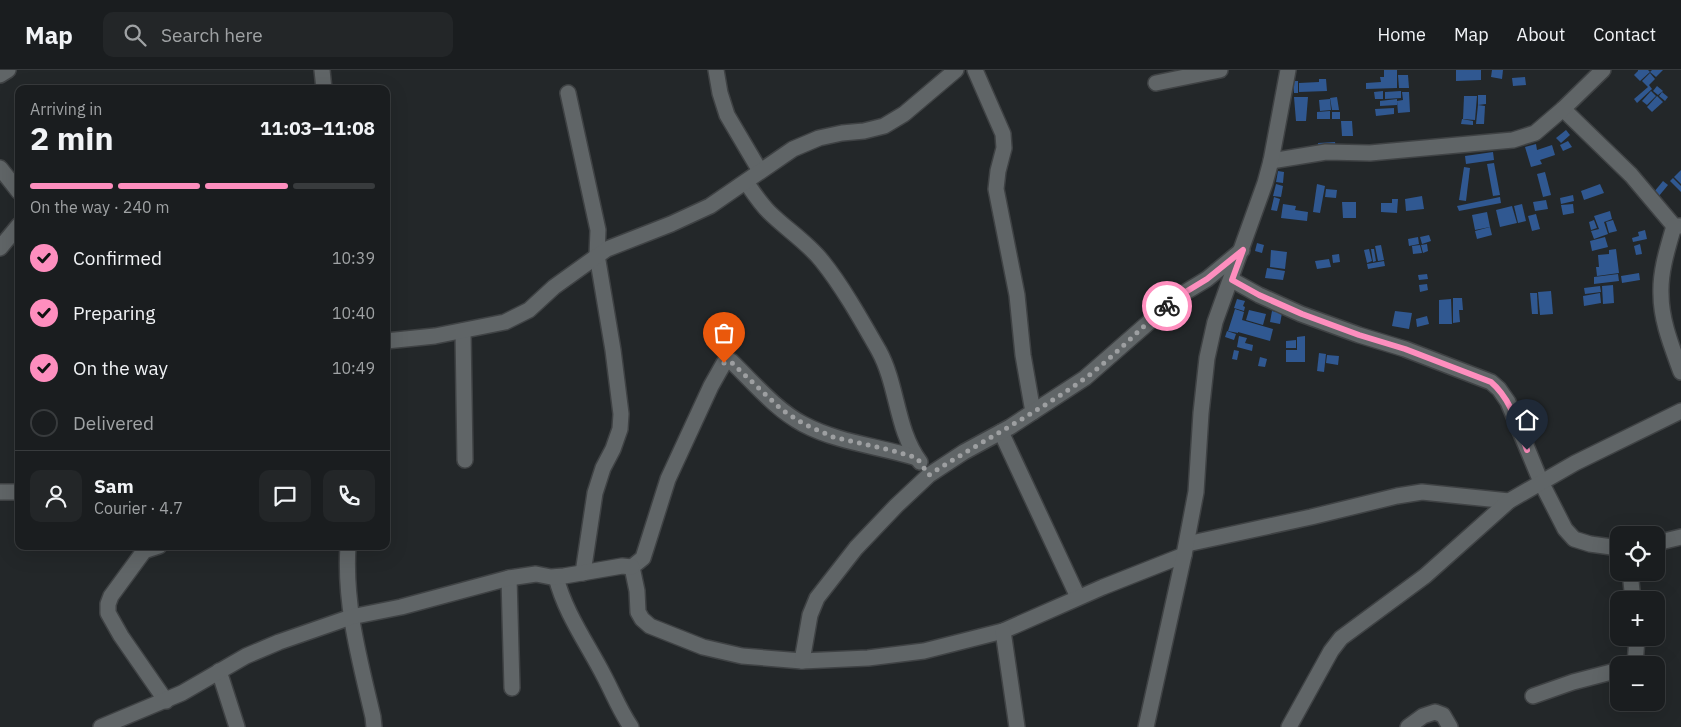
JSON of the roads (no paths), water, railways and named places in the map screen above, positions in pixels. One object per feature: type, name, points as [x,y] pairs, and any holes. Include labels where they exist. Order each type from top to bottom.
[{"type":"street","points":[[0,75],[8,70]]},
{"type":"street","points":[[322,70],[324,85]]},
{"type":"street","points":[[716,70],[727,115],[760,171]]},
{"type":"street","points":[[975,70],[1003,134],[1004,148],[996,189],[1017,295],[1023,355],[1033,412]]},
{"type":"street","points":[[1156,83],[1220,70]]},
{"type":"street","points":[[1146,727],[1186,550],[1196,492],[1207,358],[1215,322],[1243,250],[1271,161],[1288,70]]},
{"type":"street","points":[[1271,161],[1326,152],[1370,153],[1513,140],[1535,133],[1603,70]]},
{"type":"street","points":[[390,341],[435,336],[505,322],[529,310],[554,287],[597,255],[620,243],[671,224],[710,206],[793,149],[819,138],[884,126],[904,114],[950,72]]},
{"type":"street","points":[[568,93],[598,230],[597,255],[613,350],[621,414],[620,429],[613,449],[603,468],[595,493],[583,573]]},
{"type":"street","points":[[1563,109],[1631,175],[1677,226],[1663,273],[1661,293],[1668,336],[1681,372]]},
{"type":"street","points":[[0,168],[15,187]]},
{"type":"street","points":[[746,182],[768,211],[822,261],[853,308],[880,354],[892,384],[909,445],[929,475]]},
{"type":"street","points":[[0,248],[15,229]]},
{"type":"street","points":[[802,662],[810,616],[817,598],[856,548],[929,475],[964,452],[1001,432],[1085,378],[1179,296],[1207,279],[1243,250]]},
{"type":"street","points":[[1232,280],[1259,295],[1302,314],[1359,335],[1405,349],[1491,382],[1499,389],[1508,402],[1540,482],[1565,529],[1574,539],[1590,544],[1610,547]]},
{"type":"street","points":[[463,331],[465,460]]},
{"type":"street","points":[[100,727],[166,701],[196,686],[246,656],[279,642],[351,617],[400,607],[509,578],[536,574],[556,577],[622,566],[632,567],[643,558],[668,478],[711,386],[724,363],[727,362],[731,362],[782,410],[804,424],[833,437],[917,458]]},
{"type":"street","points":[[1289,727],[1341,638],[1425,576],[1509,501],[1575,462],[1681,411]]},
{"type":"street","points":[[1001,432],[1078,597]]},
{"type":"street","points":[[0,492],[15,492]]},
{"type":"street","points":[[632,567],[637,591],[638,612],[642,619],[650,626],[703,647],[742,656],[802,662],[868,658],[924,651],[1003,631],[1078,597],[1161,564],[1186,550],[1379,500],[1422,492],[1509,501]]},
{"type":"street","points":[[1665,541],[1681,537]]},
{"type":"street","points":[[142,550],[111,596],[108,604],[108,613],[121,636],[166,701]]},
{"type":"street","points":[[348,550],[351,617],[374,727]]},
{"type":"street","points":[[1161,564],[1180,577]]},
{"type":"street","points":[[556,577],[561,597],[631,727]]},
{"type":"street","points":[[509,578],[512,688]]},
{"type":"street","points":[[1003,631],[1017,727]]},
{"type":"street","points":[[219,672],[237,727]]},
{"type":"street","points":[[1533,696],[1573,682],[1610,672]]},
{"type":"street","points":[[1408,727],[1424,716],[1435,712],[1443,715],[1450,727]]}]
